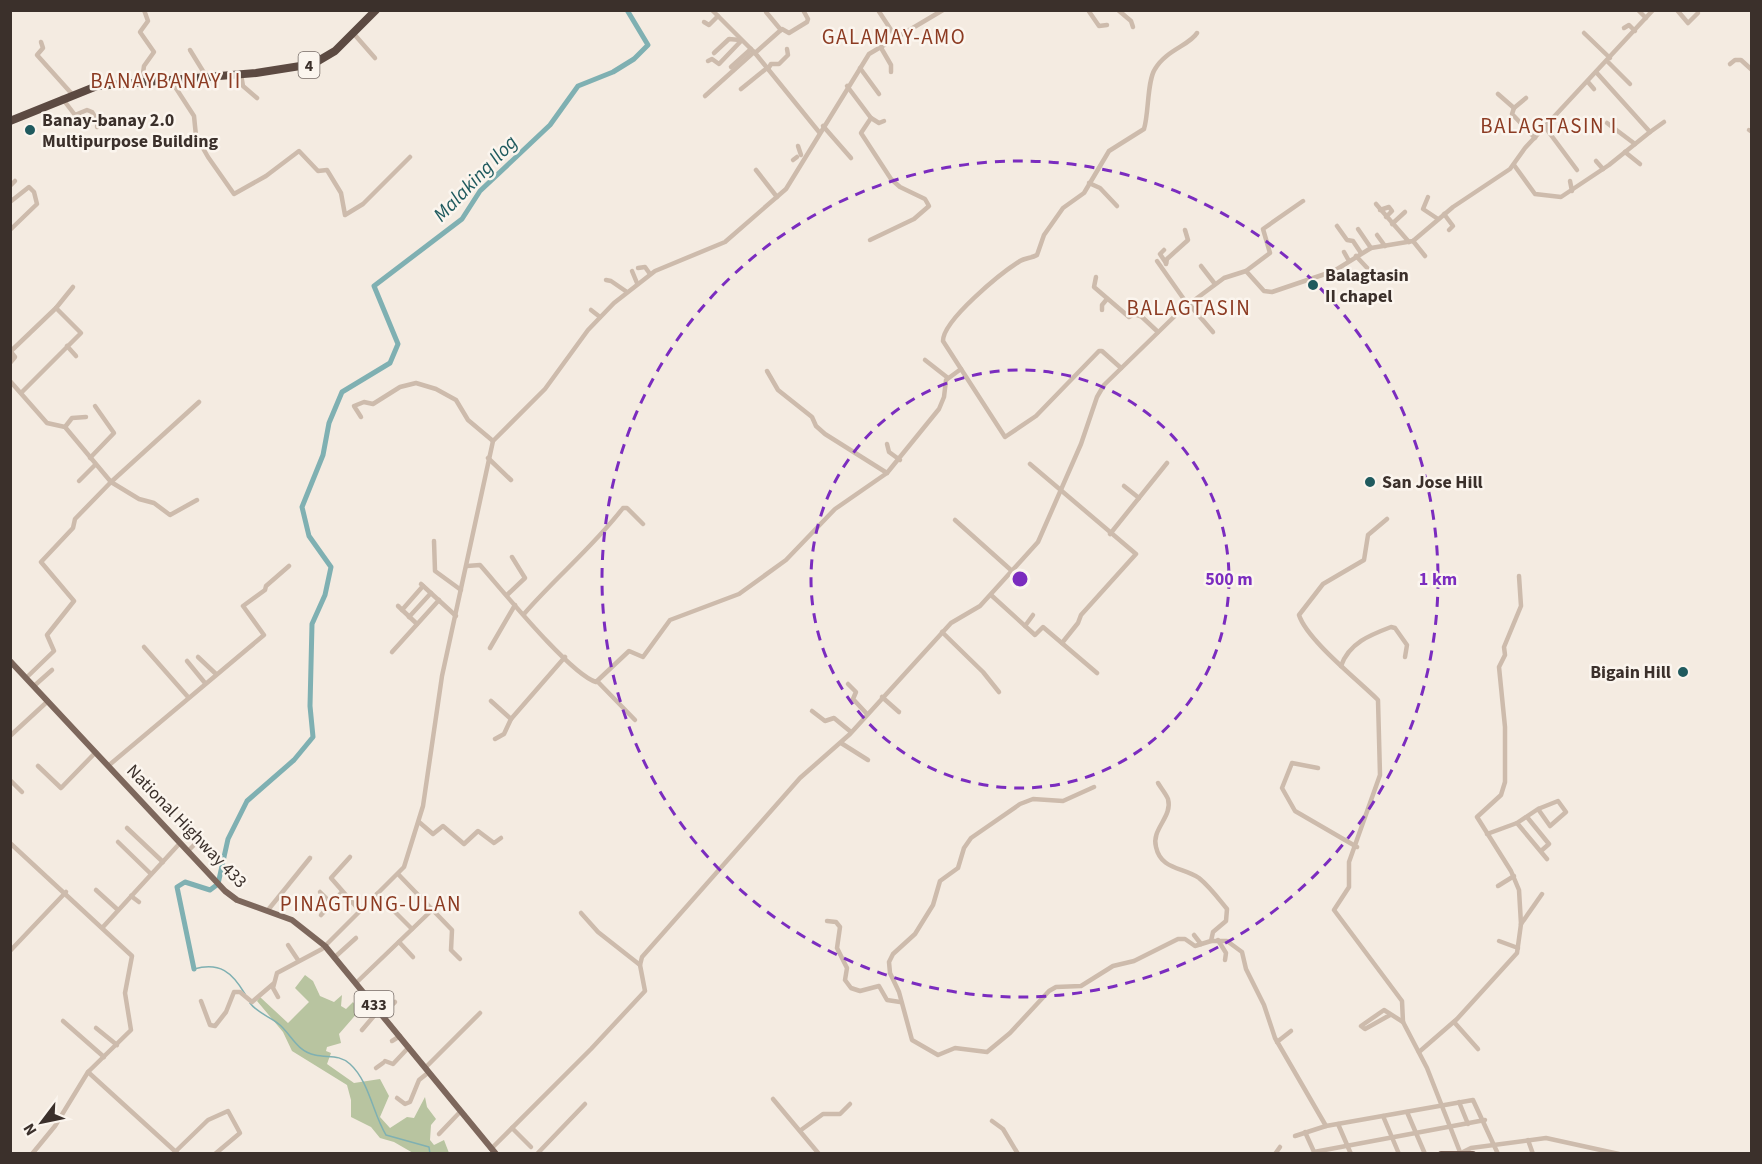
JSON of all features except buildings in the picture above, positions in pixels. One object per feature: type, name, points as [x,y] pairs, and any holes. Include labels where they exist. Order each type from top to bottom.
[{"type":"highway","name":"4","points":[[10,121],[62,98],[97,86],[142,80],[242,74],[313,64],[329,55],[354,34],[376,10]]},
{"type":"main road","name":"National Highway 433","points":[[10,661],[225,891],[237,900],[298,923],[325,946],[357,982],[459,1112],[493,1151]]},
{"type":"main road","points":[[1441,1154],[1466,1153]]},
{"type":"street","points":[[142,80],[144,66],[154,52],[140,32],[148,21],[144,10]]},
{"type":"street","points":[[712,10],[753,51],[819,132]]},
{"type":"street","points":[[766,12],[781,30],[789,33],[807,22],[808,19],[803,10]]},
{"type":"street","points":[[878,10],[895,36]]},
{"type":"street","points":[[799,157],[819,132],[869,54],[934,12],[943,10]]},
{"type":"street","points":[[1088,10],[1099,26],[1107,26]]},
{"type":"street","points":[[1119,10],[1131,21],[1133,27]]},
{"type":"street","points":[[1638,10],[1646,18]]},
{"type":"street","points":[[1246,271],[1264,291],[1272,292],[1330,272],[1371,248],[1411,242],[1444,214],[1514,165],[1535,138],[1653,10]]},
{"type":"street","points":[[1677,10],[1688,22],[1698,14]]},
{"type":"street","points":[[704,22],[709,25],[718,16]]},
{"type":"street","points":[[1624,28],[1630,25],[1635,31]]},
{"type":"street","points":[[730,68],[781,30]]},
{"type":"street","points":[[1121,368],[1102,351],[1099,351],[1036,416],[1005,438],[943,341],[943,335],[954,316],[970,304],[984,288],[1018,262],[1037,255],[1044,235],[1063,208],[1081,196],[1109,151],[1144,129],[1155,68],[1174,48],[1189,41],[1197,33]]},
{"type":"street","points":[[1584,33],[1630,84]]},
{"type":"street","points":[[354,34],[375,58]]},
{"type":"street","points":[[714,53],[729,39],[741,40]]},
{"type":"street","points":[[708,61],[712,59],[719,64],[741,40]]},
{"type":"street","points":[[41,42],[44,46],[37,53],[38,57],[72,94]]},
{"type":"street","points":[[880,46],[891,65],[891,72]]},
{"type":"street","points":[[741,89],[771,64],[780,63],[788,55],[787,49]]},
{"type":"street","points":[[190,50],[206,76]]},
{"type":"street","points":[[705,96],[753,51]]},
{"type":"street","points":[[1730,64],[1735,60],[1741,60],[1752,70]]},
{"type":"street","points":[[860,68],[879,94]]},
{"type":"street","points":[[1596,72],[1650,132]]},
{"type":"street","points":[[242,74],[243,86],[257,98]]},
{"type":"street","points":[[170,79],[194,116],[196,136],[208,158],[234,194],[266,176],[299,151],[318,171],[327,170],[341,193],[345,215],[363,204],[410,157]]},
{"type":"street","points":[[1588,82],[1594,89]]},
{"type":"street","points":[[847,86],[871,118],[879,123],[884,122]]},
{"type":"street","points":[[1498,94],[1514,108]]},
{"type":"street","points":[[62,98],[75,115],[87,110],[92,112],[98,122],[97,127]]},
{"type":"street","points":[[1526,98],[1514,108],[1512,114],[1535,138]]},
{"type":"street","points":[[870,240],[912,220],[929,208],[925,199],[900,187],[888,175],[884,164],[861,133],[871,118]]},
{"type":"street","points":[[1514,165],[1538,195],[1561,197],[1603,169],[1664,122]]},
{"type":"street","points":[[1607,123],[1642,148]]},
{"type":"street","points":[[823,126],[851,158]]},
{"type":"street","points":[[1545,127],[1577,170]]},
{"type":"street","points":[[201,1001],[213,1026],[226,1012],[234,992],[240,992],[250,1001],[273,984],[277,972],[325,946],[404,867],[419,822],[442,676],[493,441],[545,389],[600,316],[627,292],[650,274],[725,242],[793,182],[799,157],[798,146]]},
{"type":"street","points":[[1625,152],[1640,164]]},
{"type":"street","points":[[1596,161],[1603,169]]},
{"type":"street","points":[[756,170],[777,197]]},
{"type":"street","points":[[10,186],[15,181]]},
{"type":"street","points":[[1570,181],[1572,191]]},
{"type":"street","points":[[1089,183],[1100,188],[1117,206]]},
{"type":"street","points":[[10,202],[28,187],[33,189],[36,205],[11,228]]},
{"type":"street","points":[[1428,196],[1423,209],[1438,219]]},
{"type":"street","points":[[493,1151],[512,1128],[585,1055],[645,990],[640,965],[642,957],[787,792],[841,743],[955,619],[980,606],[1038,542],[1080,444],[1097,397],[1121,368],[1189,304],[1215,284],[1233,274],[1246,271],[1270,253],[1263,229],[1303,201]]},
{"type":"street","points":[[1376,204],[1392,224],[1425,256]]},
{"type":"street","points":[[1380,210],[1389,207],[1392,212],[1386,217]]},
{"type":"street","points":[[1392,224],[1405,212]]},
{"type":"street","points":[[1444,214],[1453,225],[1449,230]]},
{"type":"street","points":[[1337,226],[1347,240],[1353,241],[1358,254],[1370,271]]},
{"type":"street","points":[[1358,229],[1371,248]]},
{"type":"street","points":[[1164,270],[1167,259],[1188,240],[1185,230]]},
{"type":"street","points":[[1377,235],[1386,246]]},
{"type":"street","points":[[1164,250],[1160,254],[1166,264]]},
{"type":"street","points":[[1344,252],[1350,261]]},
{"type":"street","points":[[1157,261],[1213,332]]},
{"type":"street","points":[[1201,266],[1215,284]]},
{"type":"street","points":[[638,268],[646,267],[650,274]]},
{"type":"street","points":[[632,271],[637,284]]},
{"type":"street","points":[[1096,277],[1094,286],[1107,298],[1129,317],[1134,314],[1142,317],[1158,332]]},
{"type":"street","points":[[606,280],[612,281],[627,292]]},
{"type":"street","points":[[10,363],[15,357],[11,352],[56,308],[73,287]]},
{"type":"street","points":[[1102,310],[1102,305],[1107,298]]},
{"type":"street","points":[[21,393],[81,333],[56,308]]},
{"type":"street","points":[[591,309],[600,316]]},
{"type":"street","points":[[68,346],[76,356]]},
{"type":"street","points":[[925,360],[948,378]]},
{"type":"street","points":[[598,682],[629,651],[643,657],[670,620],[739,594],[778,566],[835,510],[887,473],[943,402],[948,378],[961,369]]},
{"type":"street","points":[[767,371],[778,390],[812,417],[816,426],[825,434],[887,473]]},
{"type":"street","points":[[10,381],[47,423],[65,427],[111,482],[139,499],[154,503],[170,515],[197,500]]},
{"type":"street","points":[[362,417],[354,406],[364,402],[373,404],[392,391],[416,383],[436,389],[456,400],[468,420],[493,441]]},
{"type":"street","points":[[26,678],[54,651],[46,635],[74,602],[41,562],[73,528],[75,519],[111,482],[199,402]]},
{"type":"street","points":[[90,458],[114,433],[95,406]]},
{"type":"street","points":[[65,427],[73,418],[86,417]]},
{"type":"street","points":[[887,444],[889,452],[900,459]]},
{"type":"street","points":[[488,458],[512,480]]},
{"type":"street","points":[[1110,534],[1167,463]]},
{"type":"street","points":[[1030,464],[1136,556],[1081,615],[1078,623],[1062,643]]},
{"type":"street","points":[[79,482],[95,465]]},
{"type":"street","points":[[1124,486],[1139,498]]},
{"type":"street","points":[[524,614],[549,584],[598,540],[604,528],[622,508],[627,508],[643,524]]},
{"type":"street","points":[[1387,519],[1368,535],[1364,560],[1323,584],[1299,615],[1310,632],[1341,666],[1374,696],[1379,704],[1380,775],[1357,847],[1348,867],[1349,887],[1334,910],[1402,1001],[1403,1022]]},
{"type":"street","points":[[955,520],[1012,571]]},
{"type":"street","points":[[434,541],[435,571],[461,590]]},
{"type":"street","points":[[507,595],[525,578],[512,557]]},
{"type":"street","points":[[467,566],[480,565],[565,657],[589,680],[598,682],[635,720]]},
{"type":"street","points":[[108,766],[264,635],[243,606],[265,590],[266,586],[290,566]]},
{"type":"street","points":[[1419,1052],[1454,1022],[1510,962],[1518,948],[1521,924],[1519,890],[1514,876],[1477,817],[1502,794],[1505,782],[1505,728],[1499,667],[1505,655],[1504,647],[1521,606],[1519,576]]},
{"type":"street","points":[[417,624],[400,608],[422,585],[456,616]]},
{"type":"street","points":[[410,617],[431,593]]},
{"type":"street","points":[[991,595],[1035,635],[1043,627],[1097,673]]},
{"type":"street","points":[[392,652],[439,600]]},
{"type":"street","points":[[490,648],[515,605]]},
{"type":"street","points":[[1024,626],[1033,615]]},
{"type":"street","points":[[1341,666],[1344,658],[1360,641],[1391,627],[1395,628],[1407,645],[1405,657]]},
{"type":"street","points":[[942,632],[983,672],[999,692]]},
{"type":"street","points":[[144,647],[188,697]]},
{"type":"street","points":[[198,657],[216,674]]},
{"type":"street","points":[[495,739],[504,734],[511,719],[565,657]]},
{"type":"street","points":[[186,661],[205,683]]},
{"type":"street","points":[[34,686],[52,670]]},
{"type":"street","points":[[848,684],[856,692],[853,699],[867,714]]},
{"type":"street","points":[[882,696],[899,712]]},
{"type":"street","points":[[10,736],[48,701]]},
{"type":"street","points":[[491,701],[511,719]]},
{"type":"street","points":[[812,711],[825,721],[834,718],[851,732]]},
{"type":"street","points":[[841,743],[868,760]]},
{"type":"street","points":[[38,766],[61,788],[95,753]]},
{"type":"street","points":[[1318,768],[1292,763],[1282,788],[1289,805],[1295,812],[1357,847]]},
{"type":"street","points":[[10,780],[22,792]]},
{"type":"street","points":[[1158,783],[1168,800],[1167,812],[1156,834],[1155,846],[1161,858],[1170,867],[1199,879],[1227,909],[1226,921],[1213,932],[1211,941]]},
{"type":"street","points":[[1094,787],[1063,801],[1033,799],[1020,804],[970,838],[958,867],[940,881],[933,905],[915,934],[890,958],[890,973],[914,1043],[938,1055],[955,1048],[983,1053],[1011,1033],[1051,989],[1081,986],[1113,966],[1134,961],[1178,939],[1185,939],[1195,946],[1218,940],[1230,942],[1242,952],[1246,969],[1264,1005],[1277,1042],[1326,1126]]},
{"type":"street","points":[[1487,834],[1517,823],[1538,809],[1558,801],[1566,812],[1550,826],[1538,809]]},
{"type":"street","points":[[1527,817],[1549,844],[1541,851]]},
{"type":"street","points":[[419,822],[433,834],[443,826],[464,844],[478,831],[494,843],[501,838]]},
{"type":"street","points":[[1517,823],[1547,859]]},
{"type":"street","points":[[127,828],[163,862]]},
{"type":"street","points":[[188,851],[196,843],[189,834]]},
{"type":"street","points":[[118,842],[151,874]]},
{"type":"street","points":[[10,843],[66,892],[132,956],[125,993],[132,1028],[88,1072],[56,1126],[34,1151],[41,1154]]},
{"type":"street","points":[[103,927],[180,843]]},
{"type":"street","points":[[351,856],[331,877],[360,912]]},
{"type":"street","points":[[268,910],[310,858]]},
{"type":"street","points":[[398,874],[452,930],[451,950],[460,959]]},
{"type":"street","points":[[1498,886],[1514,876]]},
{"type":"street","points":[[96,890],[123,917]]},
{"type":"street","points":[[10,951],[66,892]]},
{"type":"street","points":[[320,892],[332,904]]},
{"type":"street","points":[[321,915],[342,892]]},
{"type":"street","points":[[377,894],[412,929]]},
{"type":"street","points":[[1521,924],[1542,894]]},
{"type":"street","points":[[131,896],[139,902]]},
{"type":"street","points":[[357,982],[432,910]]},
{"type":"street","points":[[581,913],[598,932],[640,965]]},
{"type":"street","points":[[827,921],[836,922],[840,927],[837,948],[847,968],[845,980],[847,984],[860,991],[879,986],[887,999],[900,1002]]},
{"type":"street","points":[[1194,935],[1202,945]]},
{"type":"street","points":[[335,957],[356,938]]},
{"type":"street","points":[[1218,940],[1226,953],[1225,960]]},
{"type":"street","points":[[1499,941],[1518,948]]},
{"type":"street","points":[[399,942],[413,957]]},
{"type":"street","points":[[288,945],[298,960]]},
{"type":"street","points":[[273,984],[278,997]]},
{"type":"street","points":[[362,1030],[395,1002]]},
{"type":"street","points":[[1390,1015],[1365,1029],[1361,1026],[1382,1011],[1396,1015],[1403,1022],[1419,1052],[1450,1127],[1466,1153],[1494,1145],[1546,1138],[1619,1154]]},
{"type":"street","points":[[397,1098],[405,1104],[410,1102],[419,1080],[480,1013]]},
{"type":"street","points":[[63,1022],[104,1057]]},
{"type":"street","points":[[1454,1022],[1478,1049]]},
{"type":"street","points":[[96,1028],[117,1045]]},
{"type":"street","points":[[1277,1042],[1291,1031]]},
{"type":"street","points":[[392,1041],[400,1036]]},
{"type":"street","points":[[376,1068],[384,1062],[393,1064],[409,1047]]},
{"type":"street","points":[[88,1072],[176,1153],[208,1120],[228,1111],[240,1133],[214,1154]]},
{"type":"street","points":[[773,1099],[819,1154]]},
{"type":"street","points":[[1294,1136],[1326,1126],[1475,1101],[1498,1154]]},
{"type":"street","points":[[1459,1102],[1468,1124]]},
{"type":"street","points":[[537,1154],[585,1104]]},
{"type":"street","points":[[801,1130],[824,1114],[840,1114],[850,1104]]},
{"type":"street","points":[[439,1134],[459,1112]]},
{"type":"street","points":[[1407,1112],[1425,1154]]},
{"type":"street","points":[[1383,1116],[1399,1154]]},
{"type":"street","points":[[1305,1132],[1314,1153],[1485,1120]]},
{"type":"street","points":[[992,1122],[1003,1129],[1018,1154]]},
{"type":"street","points":[[1338,1124],[1351,1154]]},
{"type":"street","points":[[512,1128],[531,1147]]},
{"type":"street","points":[[1528,1140],[1533,1154]]},
{"type":"street","points":[[1275,1154],[1280,1147]]},
{"type":"green space","points":[[305,975],[313,981],[320,996],[334,1002],[342,995],[341,1006],[346,1009],[353,1002],[359,1011],[339,1034],[341,1043],[327,1047],[326,1051],[331,1053],[327,1064],[354,1083],[380,1079],[389,1096],[380,1117],[390,1128],[407,1117],[414,1118],[425,1097],[427,1107],[436,1119],[431,1125],[430,1140],[434,1145],[444,1140],[449,1153],[413,1153],[394,1142],[380,1138],[371,1127],[351,1117],[351,1100],[347,1085],[292,1051],[283,1032],[257,1001],[260,997],[288,1023],[309,1002],[295,988]]},
{"type":"waterway","name":"Malaking Ilog","points":[[194,969],[177,887],[185,882],[210,890],[218,884],[228,839],[247,801],[294,760],[313,737],[310,706],[312,624],[325,595],[331,567],[309,536],[302,507],[323,455],[329,423],[342,392],[390,363],[398,344],[374,286],[462,219],[480,191],[550,125],[578,86],[613,72],[634,59],[648,45],[627,10]]},
{"type":"waterway","points":[[194,969],[218,968],[230,975],[245,994]]},
{"type":"waterway","points":[[250,1003],[256,1010],[280,1025],[304,1051],[338,1058],[350,1064],[362,1079],[386,1135],[429,1147],[430,1154]]},
{"type":"place","name":"Banay-banay 2.0 Multipurpose Building","points":[[30,130]]},
{"type":"place","name":"Balagtasin II chapel","points":[[1313,285]]},
{"type":"place","name":"San Jose Hill","points":[[1370,482]]},
{"type":"place","name":"Bigain Hill","points":[[1683,672]]},
{"type":"district","name":"GALAMAY-AMO","points":[[894,37]]},
{"type":"district","name":"BANAYBANAY II","points":[[166,81]]},
{"type":"district","name":"BALAGTASIN I","points":[[1549,126]]},
{"type":"district","name":"BALAGTASIN","points":[[1189,308]]},
{"type":"district","name":"PINAGTUNG-ULAN","points":[[371,904]]}]
